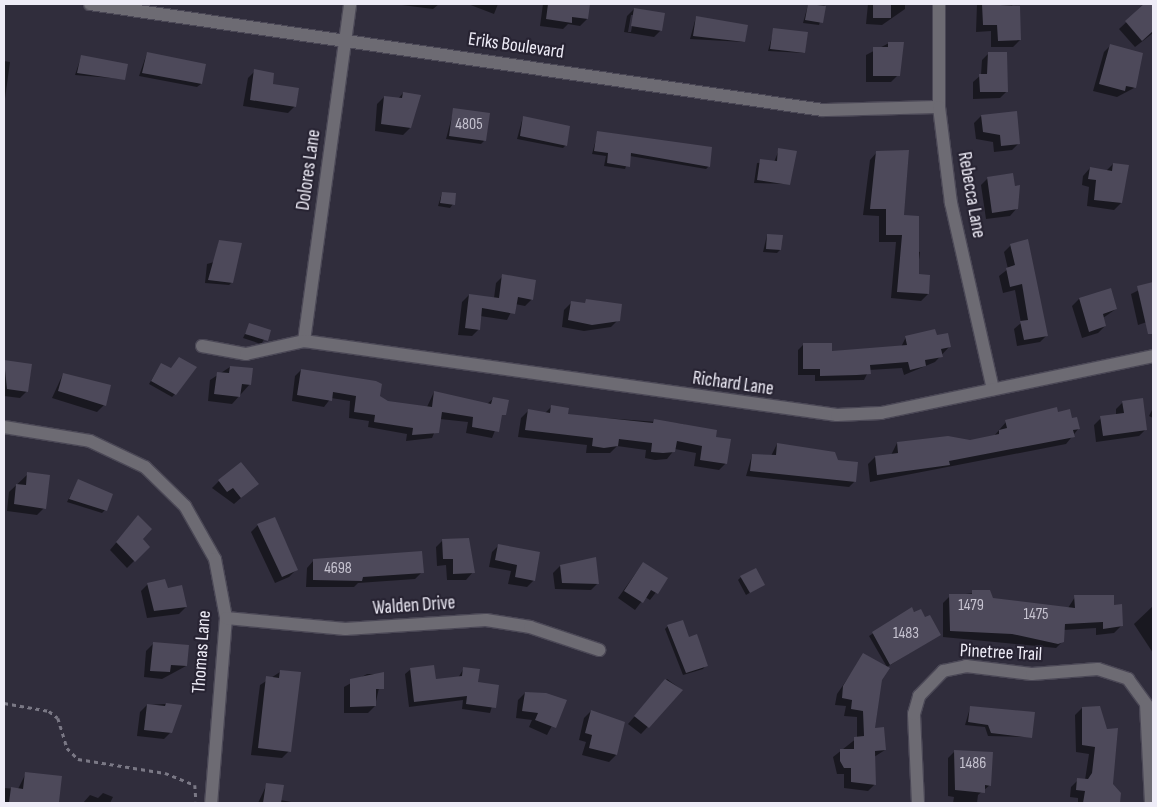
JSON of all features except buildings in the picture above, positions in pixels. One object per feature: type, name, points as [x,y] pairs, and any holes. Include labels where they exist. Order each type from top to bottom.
[{"type":"street","name":"Eriks Boulevard","points":[[90,4],[823,110],[939,107]]},
{"type":"street","name":"Dolores Lane","points":[[304,341],[350,4]]},
{"type":"street","name":"Rebecca Lane","points":[[939,4],[939,107],[951,203],[993,389]]},
{"type":"street","points":[[202,346],[246,354],[304,341]]},
{"type":"street","name":"Richard Lane","points":[[304,341],[837,415],[881,413],[1153,356]]},
{"type":"street","name":"Thomas Lane","points":[[4,426],[90,441],[145,467],[186,506],[216,559],[226,618],[211,803]]},
{"type":"street","name":"Walden Drive","points":[[226,618],[345,629],[486,620],[530,627],[599,650]]},
{"type":"street","name":"Pinetree Trail","points":[[918,803],[914,714],[921,691],[943,671],[966,666],[1032,674],[1108,670],[1136,686],[1147,713],[1151,803]]},
{"type":"path","points":[[4,703],[49,711],[58,718],[66,748],[78,759],[165,773],[194,785],[196,803]]}]
